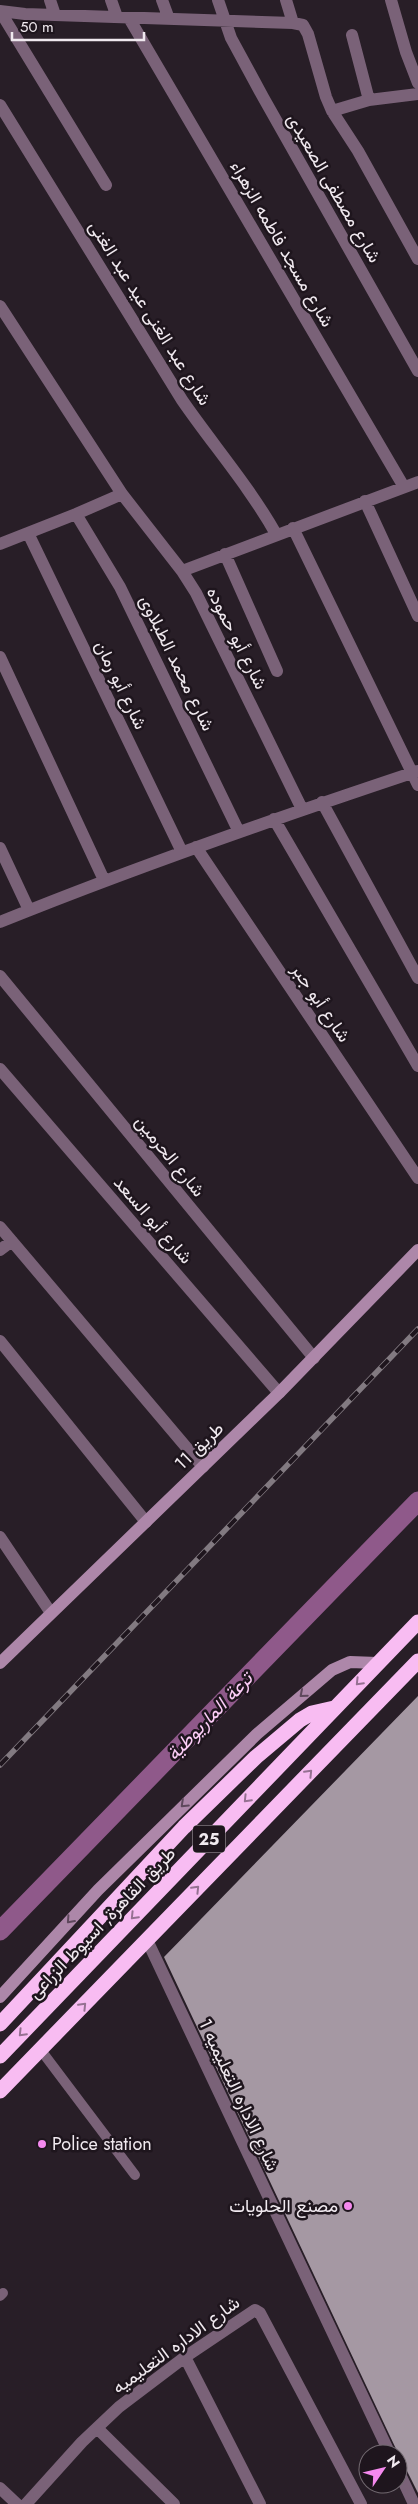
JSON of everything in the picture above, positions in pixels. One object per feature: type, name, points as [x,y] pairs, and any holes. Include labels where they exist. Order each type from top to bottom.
[{"type":"highway","name":"طريق القاهرة, اسيوط الزراعى","points":[[0,2056],[418,1622]]},
{"type":"highway","name":"25","points":[[0,2091],[418,1661]]},
{"type":"highway","points":[[0,2024],[184,1827],[256,1757],[300,1720],[312,1713],[334,1708]]},
{"type":"street","points":[[7,0],[4,12],[106,185]]},
{"type":"street","points":[[50,0],[55,15]]},
{"type":"street","name":"شارع مسجد فاطمه الزهراء","points":[[112,0],[404,487]]},
{"type":"street","points":[[162,0],[168,19]]},
{"type":"street","name":"شارع مصطفى الصعيدى","points":[[218,0],[231,38],[418,370]]},
{"type":"street","points":[[286,0],[298,24],[308,34],[326,97],[332,111],[358,151],[418,259]]},
{"type":"street","points":[[391,0],[406,52],[418,83]]},
{"type":"street","points":[[4,12],[298,24]]},
{"type":"street","points":[[352,35],[369,100]]},
{"type":"street","points":[[332,111],[369,100],[418,94]]},
{"type":"street","name":"شارع عبد الغنى عيد عبد الغنى","points":[[0,105],[182,400],[209,439],[243,480],[276,534]]},
{"type":"street","name":"شارع أبو حموده","points":[[0,306],[122,494],[182,571],[222,642],[302,809]]},
{"type":"street","points":[[182,571],[418,482]]},
{"type":"street","points":[[0,544],[122,494]]},
{"type":"street","points":[[364,502],[418,616]]},
{"type":"street","name":"شارع محمد الطبلاوى","points":[[76,514],[120,587],[239,832]]},
{"type":"street","points":[[294,528],[415,772],[418,785]]},
{"type":"street","name":"شارع أبو رمان","points":[[28,533],[182,852]]},
{"type":"street","points":[[225,554],[277,671]]},
{"type":"street","points":[[0,657],[104,880]]},
{"type":"street","points":[[0,922],[104,880],[322,802],[415,772]]},
{"type":"street","points":[[322,802],[418,978]]},
{"type":"street","points":[[274,819],[418,1066]]},
{"type":"street","name":"شارع أبو جبر","points":[[196,847],[418,1178]]},
{"type":"street","points":[[0,848],[29,910]]},
{"type":"street","name":"شارع الحرمين","points":[[0,976],[314,1358]]},
{"type":"street","name":"شارع أبو السعد","points":[[0,1069],[279,1394]]},
{"type":"street","points":[[0,1226],[203,1467]]},
{"type":"street","points":[[0,1250],[12,1241]]},
{"type":"street","name":"طريق 11","points":[[0,1663],[279,1394],[418,1250]]},
{"type":"street","points":[[0,1341],[146,1522]]},
{"type":"street","points":[[0,1537],[51,1614]]},
{"type":"street","points":[[0,1997],[98,1890],[257,1734],[332,1670],[350,1662],[377,1663]]},
{"type":"street","name":"شارع الاداره التعليميه 1","points":[[147,1940],[385,2444]]},
{"type":"street","name":"شارع الاداره التعليميه","points":[[26,2504],[97,2428],[119,2408],[185,2357],[252,2311],[256,2311],[361,2504]]},
{"type":"street","points":[[185,2357],[260,2504]]},
{"type":"street","points":[[97,2428],[174,2504]]},
{"type":"street","points":[[0,2488],[17,2504]]},
{"type":"street","points":[[408,2491],[414,2504]]},
{"type":"lane","points":[[40,2049],[135,2175]]},
{"type":"building","name":"مصنع الحلويات","points":[[418,1696],[418,2493],[408,2473],[408,2444],[394,2444],[164,1957]]},
{"type":"waterway","name":"ترعة الماريوطية","points":[[0,1931],[418,1501]]},
{"type":"railway","points":[[0,1765],[418,1329]]},
{"type":"place","name":"Police station","points":[[42,2144]]},
{"type":"place","name":"مصنع الحلويات","points":[[348,2206]]}]
